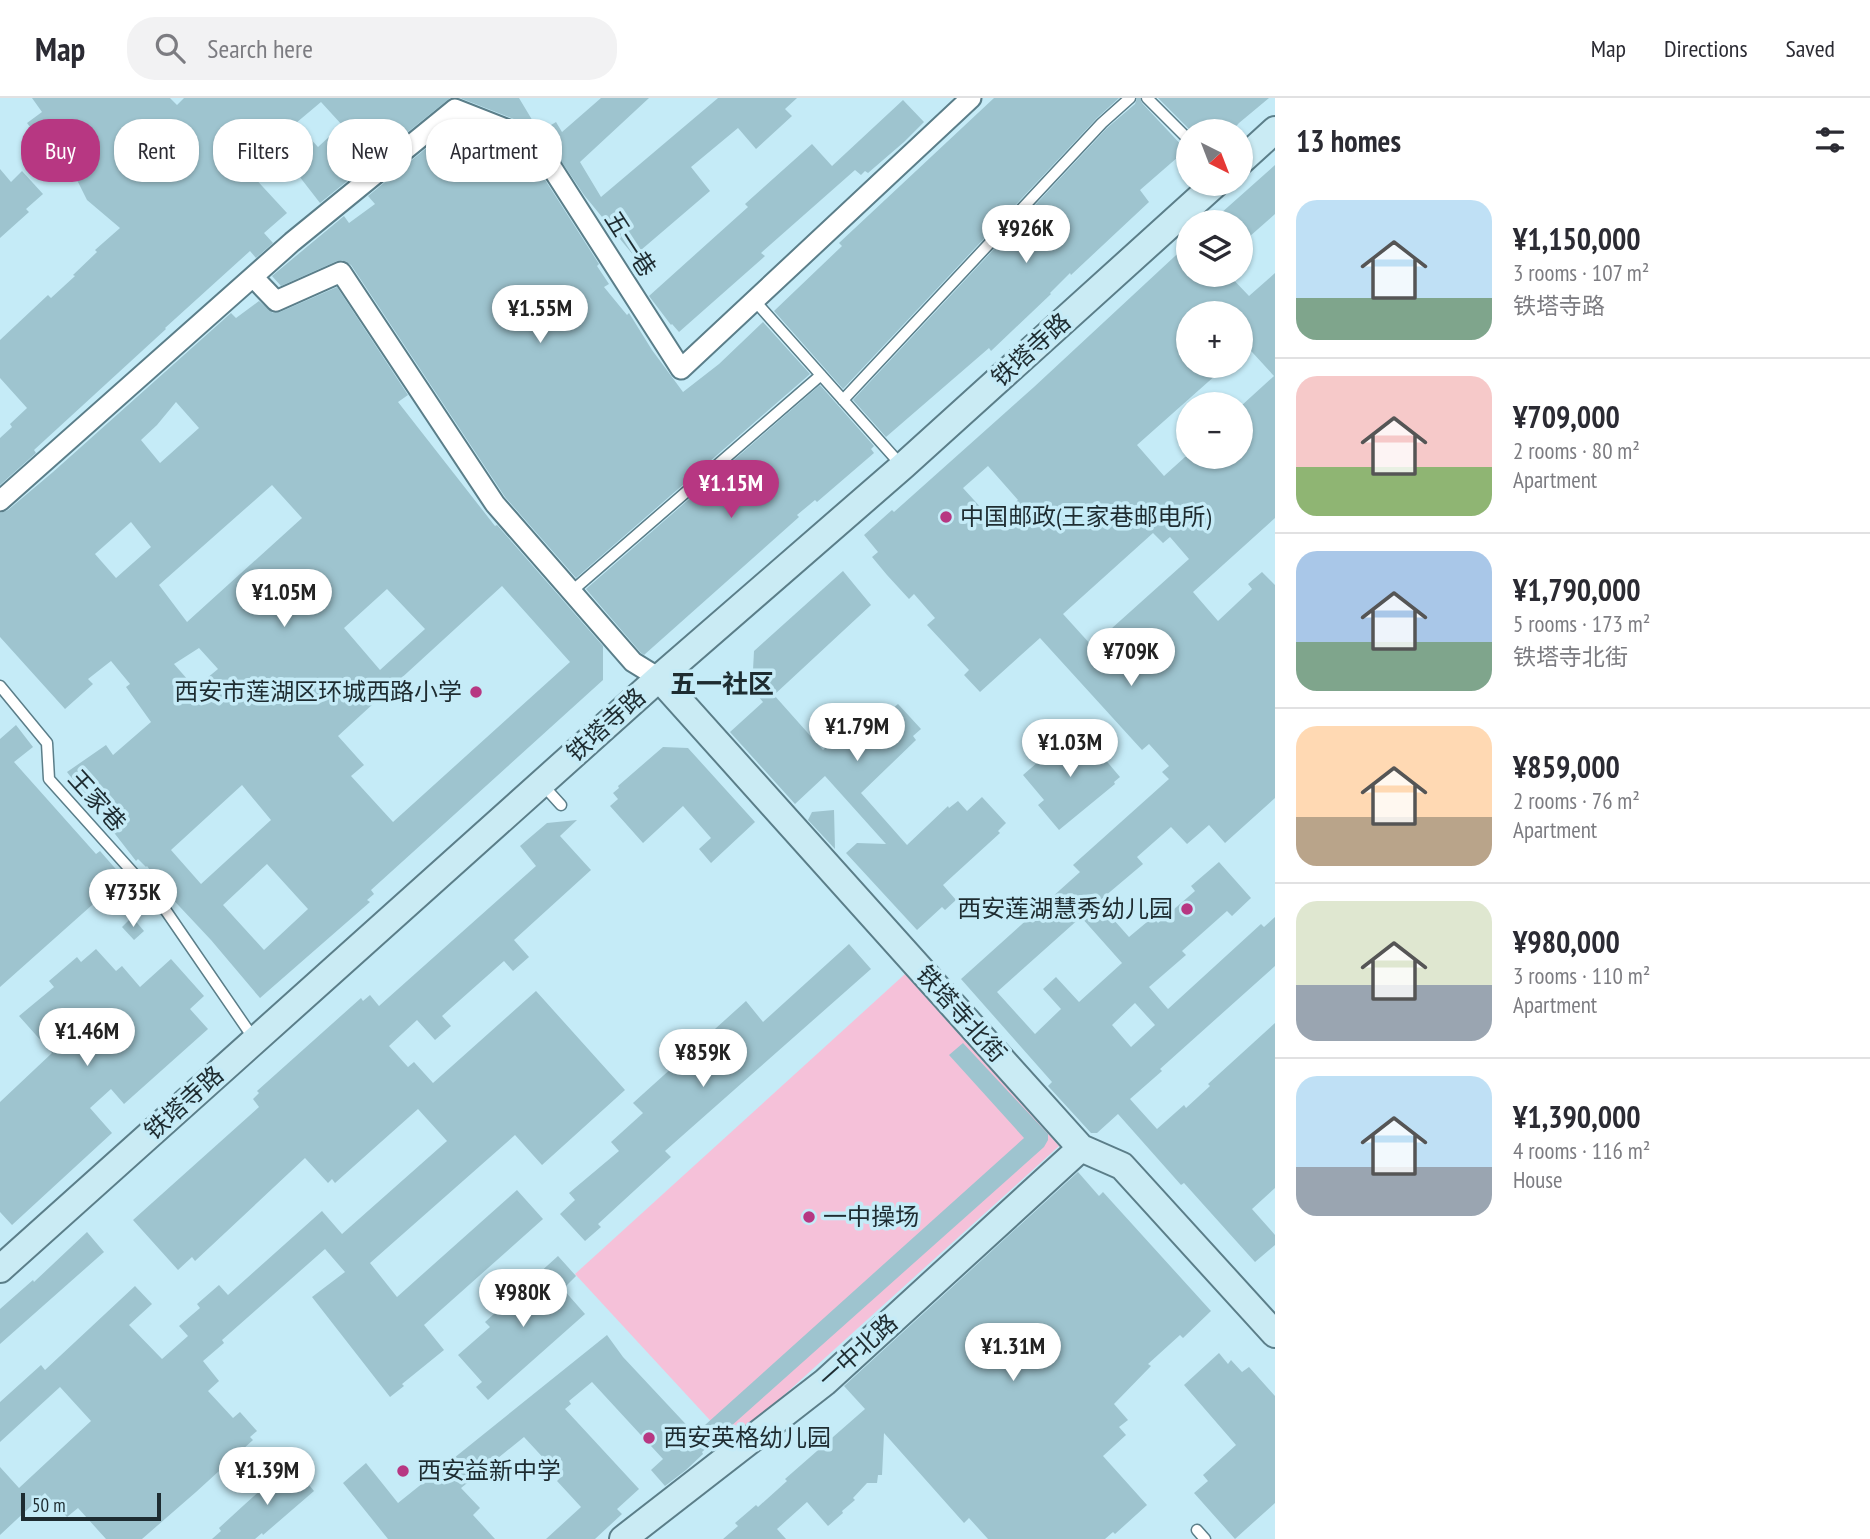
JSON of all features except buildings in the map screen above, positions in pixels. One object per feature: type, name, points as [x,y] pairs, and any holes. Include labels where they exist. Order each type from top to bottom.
[{"type":"street","name":"五一巷","points":[[0,500],[253,277],[456,109],[534,140],[681,369],[971,98]]},
{"type":"street","points":[[1253,149],[1275,130]]},
{"type":"street","name":"铁塔寺路","points":[[0,1269],[659,678],[903,466],[1202,196]]},
{"type":"street","points":[[253,277],[276,301],[341,272],[495,504],[633,662],[659,678]]},
{"type":"street","name":"铁塔寺北街","points":[[659,678],[1081,1148],[1122,1166],[1275,1334]]},
{"type":"street","name":"一中北路","points":[[626,1538],[825,1382],[1081,1148]]},
{"type":"lane","points":[[843,400],[1102,123],[1129,98]]},
{"type":"lane","points":[[1147,98],[1176,127]]},
{"type":"lane","points":[[754,300],[903,466]]},
{"type":"lane","points":[[572,591],[821,375]]},
{"type":"lane","name":"王家巷","points":[[0,686],[47,743],[49,779],[162,905],[254,1039]]},
{"type":"lane","points":[[541,783],[561,805]]},
{"type":"lane","points":[[1197,1530],[1205,1539]]},
{"type":"shaded area","name":"一中操场","points":[[905,974],[1059,1146],[731,1443],[575,1274]]},
{"type":"place","name":"中国邮政(王家巷邮电所)","points":[[946,517]]},
{"type":"place","name":"西安市莲湖区环城西路小学","points":[[476,692]]},
{"type":"place","name":"西安莲湖慧秀幼儿园","points":[[1187,909]]},
{"type":"place","name":"一中操场","points":[[809,1217]]},
{"type":"place","name":"西安英格幼儿园","points":[[649,1438]]},
{"type":"place","name":"西安益新中学","points":[[403,1471]]},
{"type":"district","name":"五一社区","points":[[722,684]]}]
